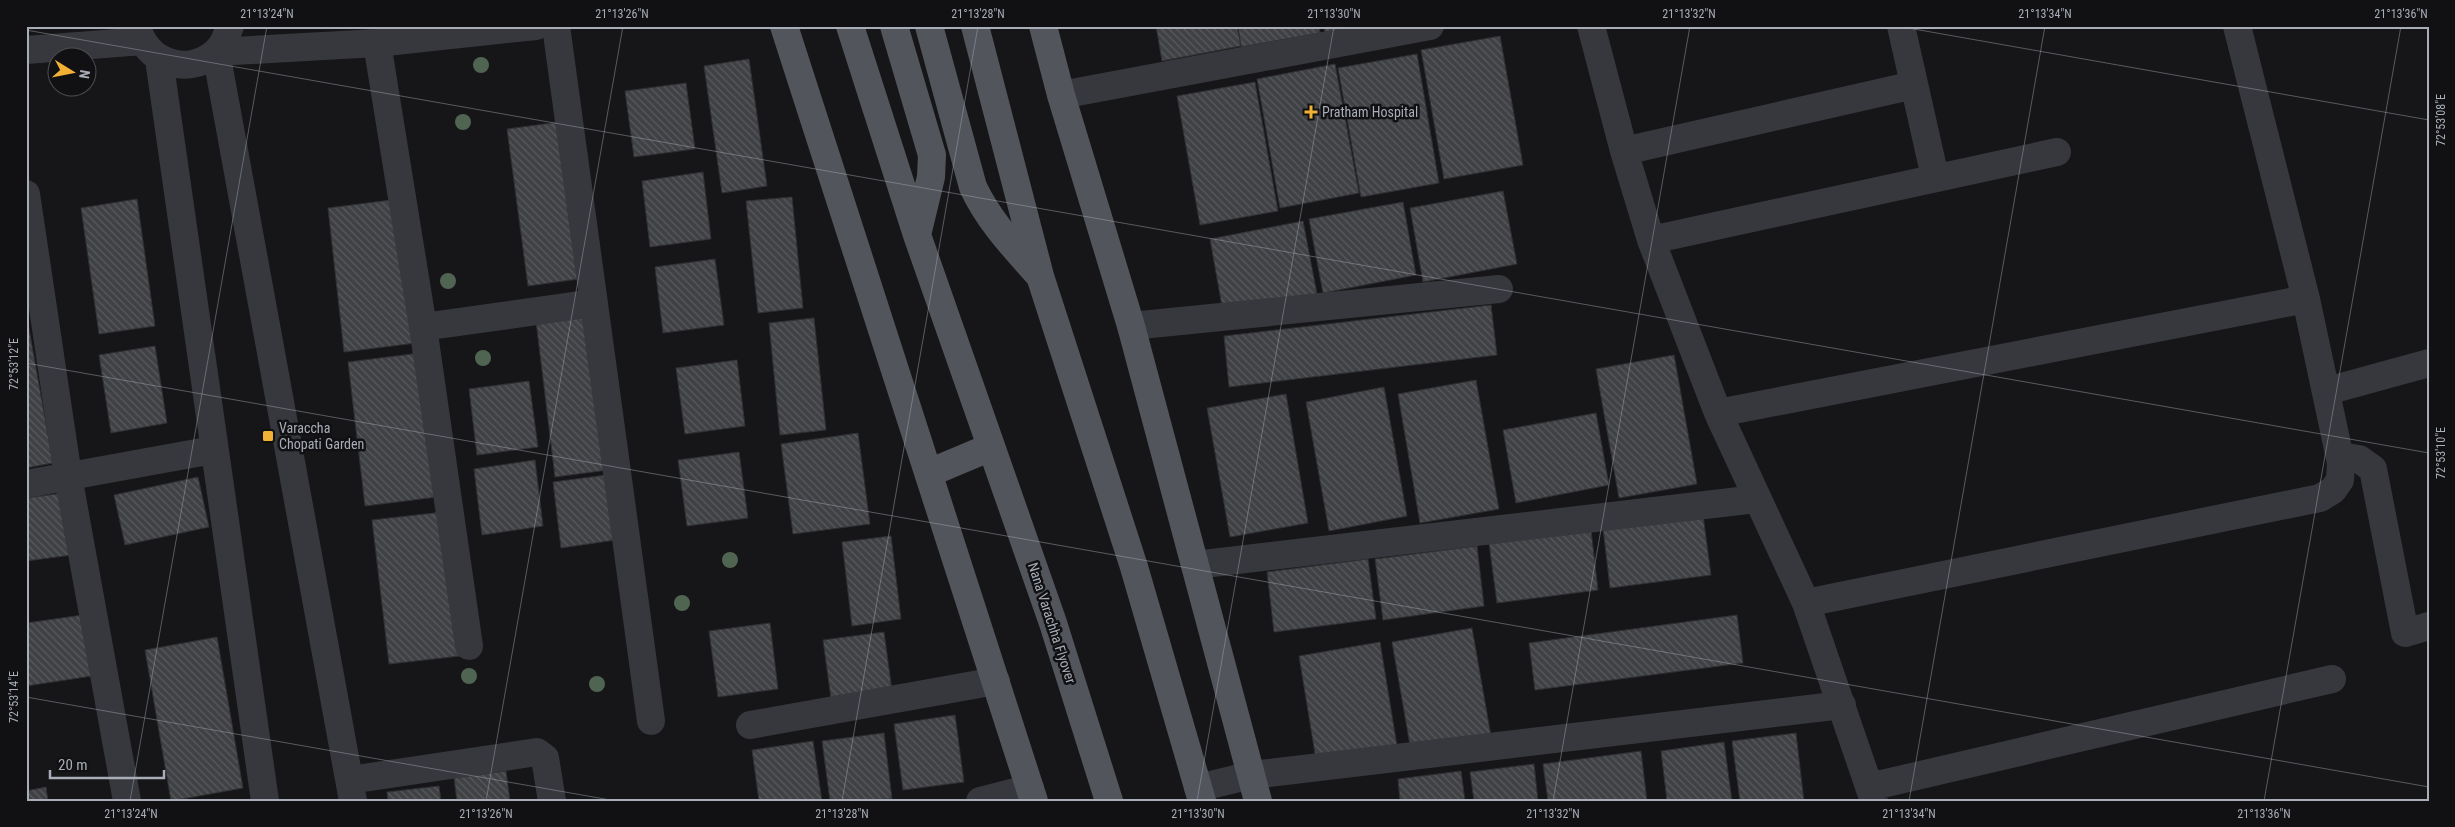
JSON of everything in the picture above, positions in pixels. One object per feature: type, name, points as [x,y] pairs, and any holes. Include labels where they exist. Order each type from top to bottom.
[{"type":"main road","points":[[784,26],[1032,795]]},
{"type":"main road","name":"Nana Varachha Flyover","points":[[850,26],[917,235],[1053,623],[1108,801]]},
{"type":"main road","points":[[894,26],[932,155],[931,177],[917,235]]},
{"type":"main road","points":[[929,26],[973,187],[984,210],[997,229],[1040,276]]},
{"type":"main road","points":[[975,26],[1040,276],[1134,567],[1200,794]]},
{"type":"main road","points":[[1043,26],[1061,95],[1131,326],[1255,788]]},
{"type":"main road","points":[[928,473],[991,447]]},
{"type":"street","points":[[26,50],[146,42],[173,65],[188,65],[204,61],[216,52],[225,40],[230,26]]},
{"type":"street","points":[[216,52],[377,43],[536,26]]},
{"type":"street","points":[[556,26],[651,721]]},
{"type":"street","points":[[1061,95],[1430,26]]},
{"type":"street","points":[[1591,26],[1624,151],[1651,240],[1718,413],[1806,604],[1871,794],[2332,679]]},
{"type":"street","points":[[1901,26],[1935,177]]},
{"type":"street","points":[[1806,604],[2320,498],[2333,490],[2340,480],[2340,456],[2327,391],[2306,299],[2237,26]]},
{"type":"street","points":[[146,42],[213,450],[265,801]]},
{"type":"street","points":[[377,43],[423,327],[468,646]]},
{"type":"street","points":[[216,52],[352,790],[537,752],[545,758],[552,801]]},
{"type":"street","points":[[1624,151],[1914,85]]},
{"type":"street","points":[[1651,240],[1935,177],[2058,152]]},
{"type":"street","points":[[26,194],[68,476],[127,801]]},
{"type":"street","points":[[1131,326],[1499,289]]},
{"type":"street","points":[[1718,413],[2306,299]]},
{"type":"street","points":[[423,327],[594,303]]},
{"type":"street","points":[[2327,391],[2429,362]]},
{"type":"street","points":[[26,484],[213,450]]},
{"type":"street","points":[[2340,456],[2359,459],[2374,469],[2405,633],[2429,626]]},
{"type":"street","points":[[1195,565],[1756,499]]},
{"type":"street","points":[[750,725],[996,682]]},
{"type":"street","points":[[1200,794],[1255,788],[1842,705]]},
{"type":"street","points":[[980,801],[1032,795]]},
{"type":"building","points":[[1156,26],[1237,26],[1241,46],[1162,61]]},
{"type":"building","points":[[1238,26],[1319,26],[1320,33],[1241,47]]},
{"type":"building","points":[[1324,26],[1362,26],[1325,33]]},
{"type":"building","points":[[1500,36],[1523,165],[1444,179],[1421,50]]},
{"type":"building","points":[[1417,54],[1439,183],[1361,197],[1338,68]]},
{"type":"building","points":[[749,59],[767,186],[722,193],[704,66]]},
{"type":"building","points":[[1335,64],[1359,193],[1280,208],[1257,79]]},
{"type":"building","points":[[1255,82],[1278,211],[1200,225],[1177,96]]},
{"type":"building","points":[[686,83],[695,149],[634,157],[625,91]]},
{"type":"building","points":[[560,122],[579,279],[528,286],[507,129]]},
{"type":"building","points":[[703,172],[711,239],[650,247],[642,181]]},
{"type":"building","points":[[1503,191],[1517,264],[1423,282],[1410,208]]},
{"type":"building","points":[[792,197],[803,308],[758,313],[746,201]]},
{"type":"building","points":[[137,199],[155,326],[99,334],[81,208]]},
{"type":"building","points":[[399,199],[416,343],[344,352],[328,208]]},
{"type":"building","points":[[1403,202],[1416,275],[1323,293],[1309,219]]},
{"type":"building","points":[[1303,221],[1317,294],[1223,312],[1210,239]]},
{"type":"building","points":[[715,259],[724,325],[663,333],[655,267]]},
{"type":"building","points":[[1491,305],[1497,355],[1229,387],[1224,336]]},
{"type":"building","points":[[26,312],[53,463],[26,468]]},
{"type":"building","points":[[587,314],[608,470],[555,477],[536,321]]},
{"type":"building","points":[[814,318],[826,430],[780,435],[769,323]]},
{"type":"building","points":[[155,346],[167,423],[111,433],[99,355]]},
{"type":"building","points":[[420,353],[437,497],[365,506],[348,362]]},
{"type":"building","points":[[1674,355],[1697,484],[1619,498],[1596,369]]},
{"type":"building","points":[[737,360],[745,426],[685,434],[676,368]]},
{"type":"building","points":[[1476,380],[1499,509],[1420,523],[1398,394]]},
{"type":"building","points":[[529,381],[538,447],[477,455],[469,389]]},
{"type":"building","points":[[1384,387],[1407,516],[1329,531],[1306,402]]},
{"type":"building","points":[[1286,394],[1308,523],[1230,537],[1207,408]]},
{"type":"building","points":[[1596,413],[1609,485],[1516,503],[1503,430]]},
{"type":"building","points":[[858,433],[870,524],[793,534],[781,444]]},
{"type":"building","points":[[739,452],[748,518],[687,526],[678,460]]},
{"type":"building","points":[[535,460],[543,526],[482,535],[474,469]]},
{"type":"building","points":[[614,474],[622,539],[561,548],[553,482]]},
{"type":"building","points":[[198,477],[209,527],[125,545],[114,495]]},
{"type":"building","points":[[63,493],[72,555],[26,561],[26,498]]},
{"type":"building","points":[[443,512],[460,656],[389,664],[372,520]]},
{"type":"building","points":[[1703,515],[1711,575],[1610,588],[1603,528]]},
{"type":"building","points":[[1591,530],[1598,590],[1497,603],[1489,543]]},
{"type":"building","points":[[891,536],[901,619],[852,626],[842,542]]},
{"type":"building","points":[[1477,546],[1484,606],[1383,620],[1375,559]]},
{"type":"building","points":[[1368,559],[1376,619],[1274,632],[1267,572]]},
{"type":"building","points":[[83,615],[92,676],[26,686],[26,623]]},
{"type":"building","points":[[1737,615],[1743,663],[1535,690],[1529,643]]},
{"type":"building","points":[[770,623],[778,689],[718,697],[709,631]]},
{"type":"building","points":[[1472,628],[1491,736],[1411,751],[1392,642]]},
{"type":"building","points":[[884,632],[893,698],[832,706],[823,640]]},
{"type":"building","points":[[217,637],[243,788],[171,801],[145,650]]},
{"type":"building","points":[[1380,642],[1398,752],[1317,766],[1299,656]]},
{"type":"building","points":[[955,715],[964,782],[903,790],[894,724]]},
{"type":"building","points":[[884,733],[892,799],[830,801],[822,741]]},
{"type":"building","points":[[1796,733],[1804,801],[1740,801],[1732,741]]},
{"type":"building","points":[[813,741],[822,801],[759,801],[752,750]]},
{"type":"building","points":[[1724,742],[1732,801],[1667,801],[1661,751]]},
{"type":"building","points":[[1641,751],[1647,801],[1548,801],[1543,764]]},
{"type":"building","points":[[1534,764],[1538,801],[1474,801],[1470,772]]},
{"type":"building","points":[[506,771],[510,801],[457,801],[454,778]]},
{"type":"building","points":[[1461,771],[1465,801],[1400,801],[1398,779]]},
{"type":"building","points":[[439,786],[441,801],[388,801],[387,792]]},
{"type":"building","points":[[46,787],[48,801],[26,801],[26,791]]},
{"type":"place","name":"Pratham Hospital","points":[[1311,112]]},
{"type":"place","name":"Varaccha Chopati Garden","points":[[268,436]]}]
